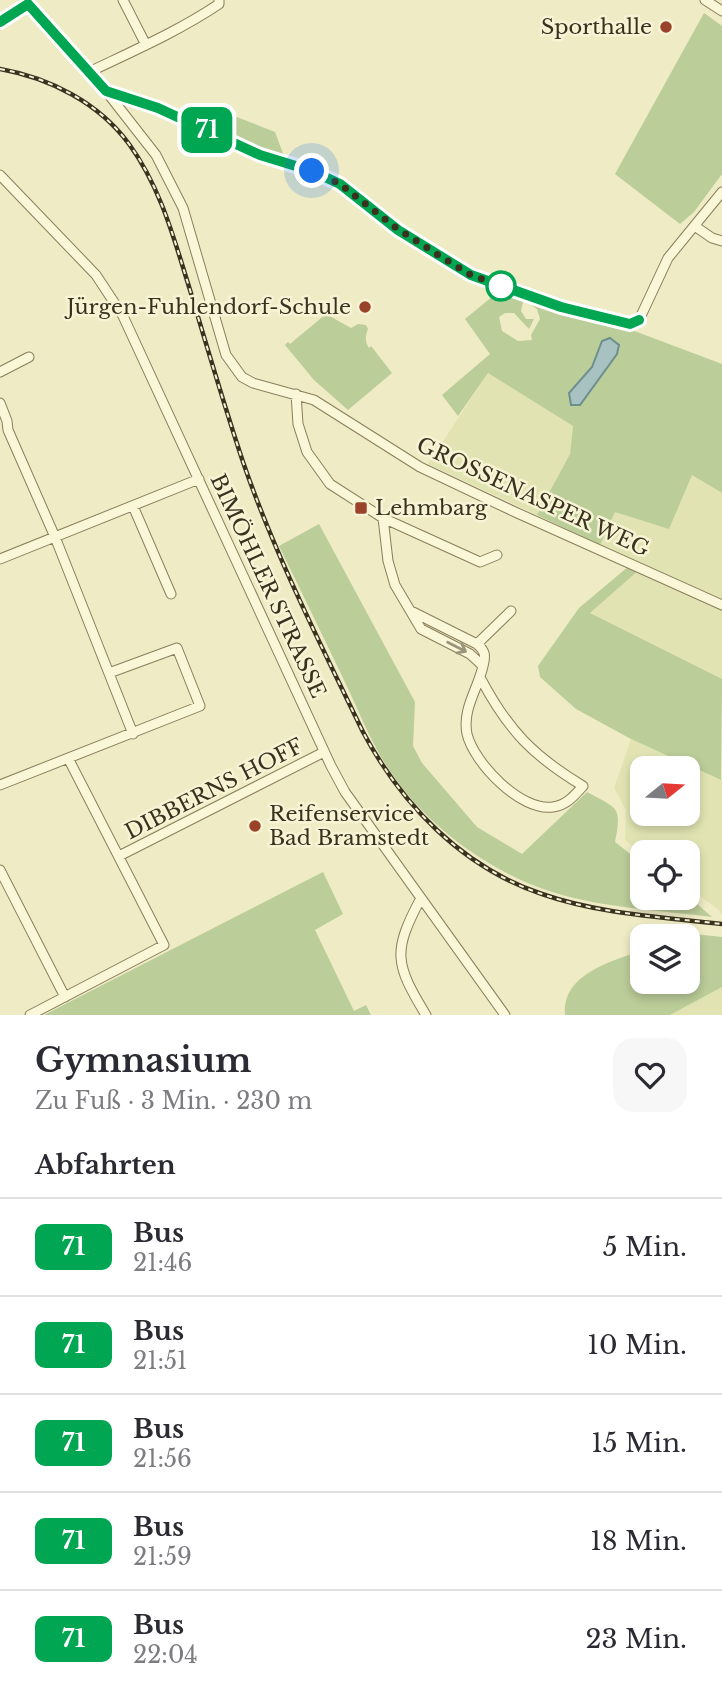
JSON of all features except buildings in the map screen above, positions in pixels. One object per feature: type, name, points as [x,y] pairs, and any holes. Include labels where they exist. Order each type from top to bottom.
[{"type":"street","points":[[124,0],[146,45]]},
{"type":"street","points":[[89,72],[206,12],[219,4],[219,0]]},
{"type":"street","points":[[705,0],[722,11]]},
{"type":"street","points":[[0,22],[26,2]]},
{"type":"street","name":"GROSSENASPER WEG","points":[[26,2],[106,91],[156,155],[183,208],[226,355],[242,376],[253,383],[314,400],[420,467],[722,605]]},
{"type":"street","points":[[106,91],[158,108],[260,155],[312,171],[340,184],[398,230],[471,275],[561,307],[630,324],[639,320],[668,258],[722,192]]},
{"type":"street","name":"BIMÖHLER STRASSE","points":[[0,175],[80,257],[108,292],[142,352],[324,752],[345,792],[505,1015]]},
{"type":"street","points":[[696,227],[722,241]]},
{"type":"street","points":[[0,372],[29,357]]},
{"type":"street","points":[[296,394],[298,424],[307,452],[330,484],[383,518],[480,562],[497,555]]},
{"type":"street","points":[[0,402],[4,432],[55,537],[133,734]]},
{"type":"street","points":[[0,559],[199,479]]},
{"type":"street","points":[[133,506],[171,594]]},
{"type":"street","points":[[383,518],[387,561],[395,584],[421,628],[470,654],[482,666]]},
{"type":"street","points":[[477,643],[511,611]]},
{"type":"street","points":[[413,612],[477,643],[484,650],[481,678],[470,699],[467,733],[487,770],[517,796],[535,805],[551,808],[564,804],[583,786],[531,749],[504,719],[481,678]]},
{"type":"street","points":[[0,785],[200,706],[177,648],[109,673]]},
{"type":"street","name":"DIBBERNS HOFF","points":[[119,856],[324,752]]},
{"type":"street","points":[[30,1015],[164,945],[68,758]]},
{"type":"street","points":[[0,870],[65,997]]},
{"type":"street","points":[[421,898],[401,943],[399,959],[409,987],[426,1015]]},
{"type":"green space","points":[[704,13],[722,26],[722,174],[694,212],[680,224],[615,174]]},
{"type":"green space","points":[[224,112],[275,132],[284,156],[206,126]]},
{"type":"green space","points":[[498,292],[637,332],[722,364],[722,493],[692,475],[669,529],[615,512],[600,545],[537,515],[570,454],[573,426],[488,373],[458,416],[442,395],[490,354],[465,319]],"holes":[[[526,301],[537,309],[540,319],[531,335],[532,340],[518,341],[502,331],[499,317],[505,313],[514,313],[529,329],[534,319],[526,319],[521,311],[523,302]]]},
{"type":"green space","points":[[326,314],[351,328],[358,324],[366,325],[369,348],[371,346],[392,373],[348,410],[314,380],[285,345],[288,342],[290,344]]},
{"type":"green space","points":[[488,373],[573,426],[570,454],[537,515],[428,464]]},
{"type":"green space","points":[[692,475],[722,493],[722,599],[600,545],[615,512]]},
{"type":"green space","points":[[319,524],[415,702],[413,746],[422,763],[477,827],[522,854],[587,792],[615,810],[618,821],[615,842],[630,854],[630,907],[569,897],[524,881],[476,855],[432,821],[396,780],[381,757],[279,546]]},
{"type":"green space","points":[[629,566],[639,570],[590,613],[722,679],[721,780],[700,770],[700,756],[668,756],[631,739],[576,709],[540,677],[538,666],[579,608]]},
{"type":"green space","points":[[639,570],[722,609],[722,679],[590,613]]},
{"type":"green space","points":[[631,739],[668,756],[630,756],[630,826],[700,826],[700,771],[720,780],[722,778],[722,915],[700,896],[700,840],[630,840],[630,844],[625,840],[626,810],[614,788]]},
{"type":"green space","points":[[323,872],[343,914],[315,930],[354,1011],[366,1005],[371,1015],[44,1015]]},
{"type":"green space","points":[[700,906],[712,917],[652,910],[700,910]]},
{"type":"green space","points":[[700,935],[722,937],[722,987],[670,1015],[565,1015],[566,1001],[572,989],[580,979],[604,965],[630,955],[630,994],[700,994]]},
{"type":"green space","points":[[722,987],[722,1015],[670,1015]]},
{"type":"water","points":[[610,338],[619,345],[617,354],[580,405],[571,405],[569,393],[592,367],[602,341]]},
{"type":"railway","points":[[0,69],[55,86],[88,105],[117,129],[150,178],[172,233],[236,441],[269,531],[363,732],[396,784],[416,808],[460,850],[486,868],[542,894],[608,910],[722,924]]},
{"type":"bus line","name":"71","points":[[0,22],[28,4],[106,91],[158,108],[260,155],[312,171],[340,184],[398,230],[471,275],[561,307],[630,324],[639,320]]},
{"type":"place","name":"Sporthalle","points":[[666,27]]},
{"type":"place","name":"Jürgen-Fuhlendorf-Schule","points":[[365,307]]},
{"type":"place","name":"Lehmbarg","points":[[361,508]]},
{"type":"place","name":"Reifenservice Bad Bramstedt","points":[[255,826]]},
{"type":"route","points":[[312,171],[340,184],[395,227],[471,275],[510,289],[501,286]]}]
